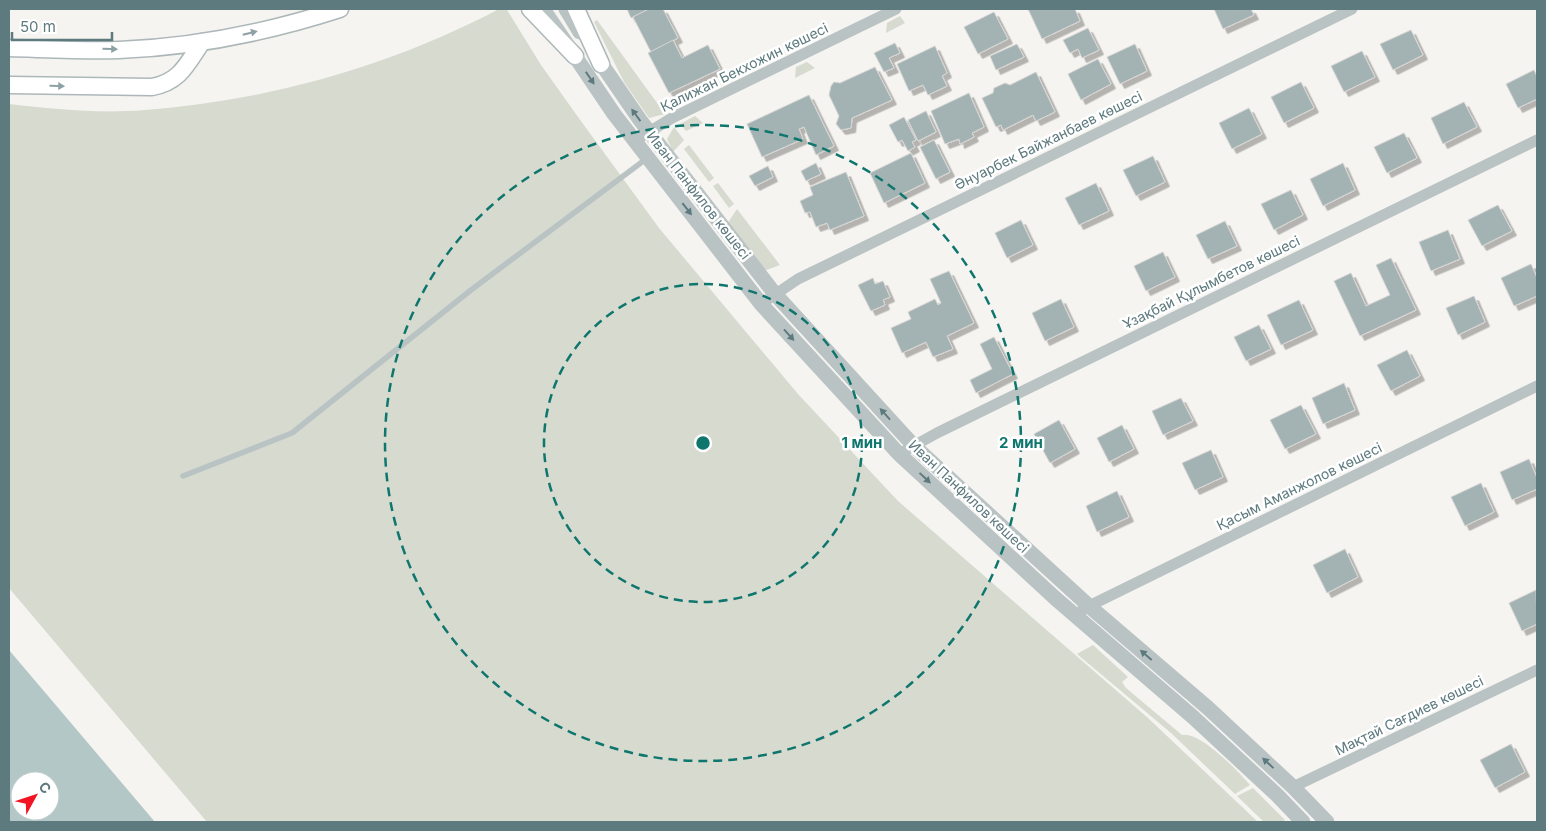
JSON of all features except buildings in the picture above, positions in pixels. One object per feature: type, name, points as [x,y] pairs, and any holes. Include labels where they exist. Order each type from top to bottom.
[{"type":"main road","points":[[9,48],[120,50],[202,42],[246,35],[340,9]]},
{"type":"main road","points":[[530,9],[575,56]]},
{"type":"main road","points":[[576,9],[600,64]]},
{"type":"main road","points":[[9,85],[152,87],[166,84],[176,78],[202,42]]},
{"type":"street","name":"Иван Панфилов көшесі","points":[[543,9],[634,141],[761,304],[899,454],[1075,615],[1193,717],[1277,795],[1303,822]]},
{"type":"street","name":"Иван Панфилов көшесі","points":[[566,9],[600,64],[649,131],[775,294],[914,446],[1089,606],[1208,708],[1293,786],[1326,822]]},
{"type":"street","name":"Қалижан Бекхожин көшесі","points":[[634,141],[649,131],[896,9]]},
{"type":"street","name":"Әнуарбек Байжанбаев көшесі","points":[[761,304],[798,279],[1352,9]]},
{"type":"street","name":"Ұзақбай Құлымбетов көшесі","points":[[899,454],[1537,140]]},
{"type":"street","name":"Қасым Аманжолов көшесі","points":[[1075,615],[1089,606],[1537,386]]},
{"type":"street","name":"Мақтай Сағдиев көшесі","points":[[1293,786],[1537,670]]},
{"type":"lane","points":[[183,476],[292,433],[471,290],[647,158]]},
{"type":"shaded area","points":[[499,9],[507,10],[541,65],[659,228],[798,394],[898,501],[1148,718],[1258,822],[207,822],[9,588],[9,104],[77,110],[128,111],[191,105],[237,98],[282,89],[372,64],[415,48]]},
{"type":"shaded area","points":[[900,16],[905,23],[886,33],[887,23]]},
{"type":"shaded area","points":[[597,20],[665,114],[649,118],[624,82],[594,22]]},
{"type":"shaded area","points":[[764,56],[763,66],[755,70],[747,64]]},
{"type":"shaded area","points":[[807,62],[815,68],[795,78],[796,67]]},
{"type":"shaded area","points":[[695,116],[703,123],[686,131],[680,124]]},
{"type":"shaded area","points":[[674,127],[684,140],[673,152],[667,139]]},
{"type":"shaded area","points":[[689,145],[714,178],[709,182],[684,149]]},
{"type":"shaded area","points":[[718,183],[734,204],[729,208],[713,186]]},
{"type":"shaded area","points":[[737,209],[780,265],[764,271],[727,224]]},
{"type":"shaded area","points":[[1093,645],[1128,677],[1122,682],[1126,688],[1182,735],[1190,735],[1208,745],[1250,785],[1235,794],[1171,733],[1077,654]]},
{"type":"shaded area","points":[[9,650],[155,822],[9,822]]},
{"type":"shaded area","points":[[1253,788],[1285,820],[1281,822],[1264,822],[1237,796]]}]
